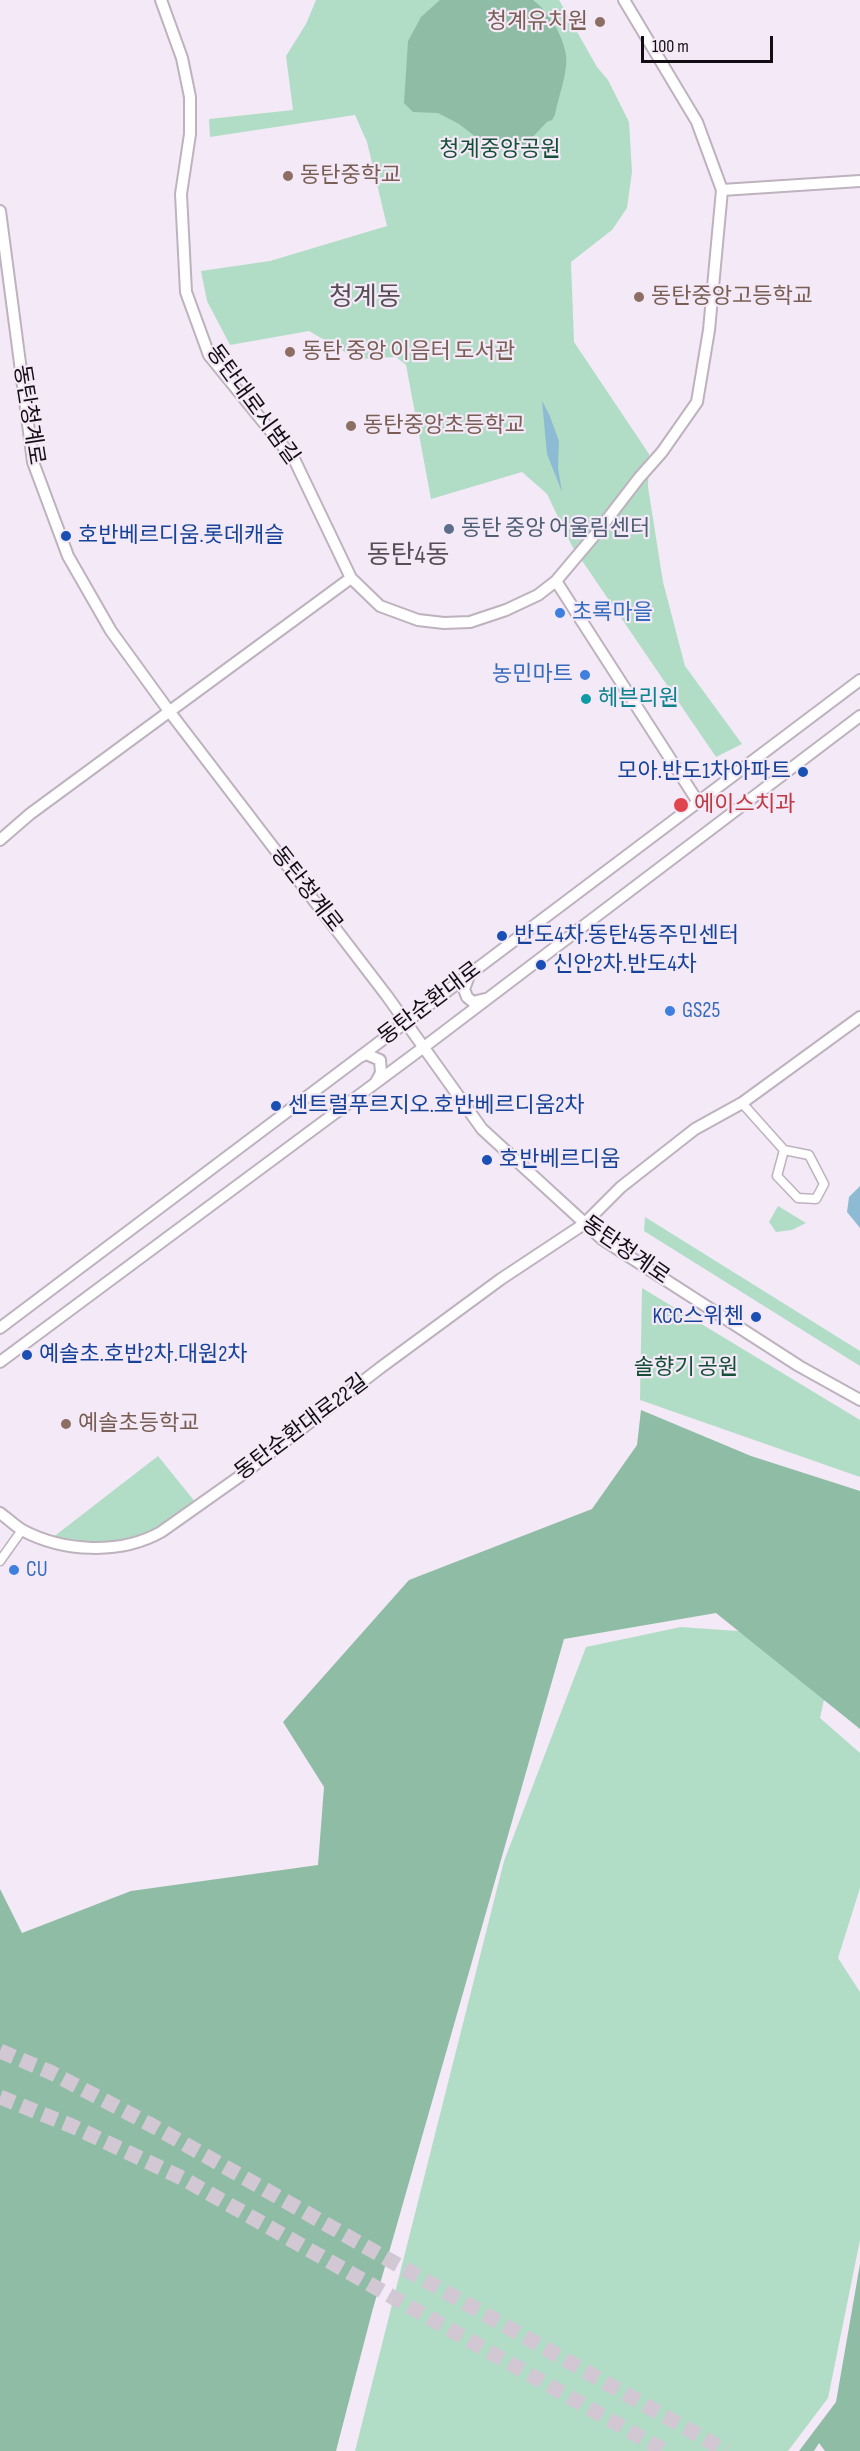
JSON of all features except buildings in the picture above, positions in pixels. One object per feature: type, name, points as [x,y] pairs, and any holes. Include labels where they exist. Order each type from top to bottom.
[{"type":"street","name":"동탄대로시범길","points":[[161,0],[182,58],[190,97],[190,134],[181,194],[186,292],[209,355],[295,461],[351,578],[380,606],[418,620],[444,623],[470,622],[506,610],[538,595],[556,580],[662,452],[697,402],[710,330],[722,190],[697,122],[624,0]]},
{"type":"street","points":[[722,190],[860,181]]},
{"type":"street","name":"동탄청계로","points":[[0,211],[33,462],[68,556],[111,631],[169,711],[406,1022],[482,1129],[602,1239],[799,1366],[860,1400]]},
{"type":"street","points":[[0,840],[30,814],[351,578]]},
{"type":"street","points":[[556,580],[667,750],[698,802]]},
{"type":"street","name":"동탄순환대로","points":[[0,1328],[860,680]]},
{"type":"street","name":"동탄순환대로","points":[[0,1362],[424,1047],[860,716]]},
{"type":"street","points":[[471,973],[464,989],[467,997],[473,1002],[487,999]]},
{"type":"street","name":"동탄순환대로22길","points":[[0,1513],[22,1530],[69,1546],[102,1549],[147,1540],[243,1474],[380,1368],[501,1280],[584,1224],[621,1187],[686,1137],[742,1103],[860,1017]]},
{"type":"street","points":[[357,1059],[366,1054],[380,1060],[381,1073],[376,1082]]},
{"type":"street","points":[[742,1103],[784,1150],[809,1155],[824,1184],[816,1199],[798,1198],[777,1176],[784,1150]]},
{"type":"street","points":[[0,1562],[22,1530]]},
{"type":"green space","name":"청계중앙공원","points":[[316,0],[559,0],[597,67],[608,80],[629,122],[632,172],[627,208],[612,230],[571,262],[574,342],[649,454],[648,487],[663,582],[685,666],[742,744],[716,757],[572,546],[547,494],[522,472],[431,499],[406,365],[396,357],[357,359],[309,331],[230,345],[207,301],[201,271],[270,261],[387,226],[367,142],[355,115],[210,137],[209,119],[293,110],[286,56],[306,24]]},
{"type":"green space","points":[[440,0],[533,0],[554,24],[566,55],[564,78],[555,115],[523,147],[501,148],[481,141],[459,124],[438,113],[413,112],[404,103],[408,41],[421,17]]},
{"type":"green space","points":[[778,1206],[806,1223],[792,1230],[776,1232],[769,1222]]},
{"type":"green space","points":[[645,1217],[860,1351],[860,1366],[644,1231]]},
{"type":"green space","name":"솔향기 공원","points":[[642,1288],[860,1420],[860,1477],[640,1400]]},
{"type":"green space","points":[[641,1410],[751,1456],[860,1491],[860,1729],[716,1613],[564,1639],[372,2312],[336,2451],[0,2451],[0,1889],[22,1933],[131,1891],[318,1865],[324,1787],[283,1722],[409,1580],[592,1509],[637,1445]]},
{"type":"green space","points":[[158,1456],[196,1503],[168,1525],[145,1537],[119,1543],[79,1542],[52,1538]]},
{"type":"green space","points":[[681,1627],[794,1635],[830,1672],[820,1718],[860,1753],[860,1888],[838,1958],[860,1992],[860,2240],[828,2398],[788,2451],[355,2451],[504,1861],[586,1647]]},
{"type":"green space","points":[[860,2264],[860,2451],[825,2451],[819,2443],[814,2451],[799,2451],[836,2402]]},
{"type":"water","points":[[542,401],[559,441],[558,468],[562,492],[547,454]]},
{"type":"water","points":[[860,1186],[860,1228],[847,1212],[849,1197]]},
{"type":"tunnel","points":[[0,2051],[50,2072],[153,2126],[726,2451]]},
{"type":"tunnel","points":[[0,2097],[72,2126],[182,2178],[665,2451]]},
{"type":"place","name":"청계유치원","points":[[600,22]]},
{"type":"place","name":"동탄중학교","points":[[288,176]]},
{"type":"place","name":"동탄중앙고등학교","points":[[639,297]]},
{"type":"place","name":"동탄 중앙 이음터 도서관","points":[[290,352]]},
{"type":"place","name":"동탄중앙초등학교","points":[[351,426]]},
{"type":"place","name":"동탄 중앙 어울림센터","points":[[449,529]]},
{"type":"place","name":"호반베르디움.롯데캐슬","points":[[66,536]]},
{"type":"place","name":"초록마을","points":[[560,613]]},
{"type":"place","name":"농민마트","points":[[585,675]]},
{"type":"place","name":"헤븐리원","points":[[586,699]]},
{"type":"place","name":"모아.반도1차아파트","points":[[803,772]]},
{"type":"place","name":"에이스치과","points":[[681,805]]},
{"type":"place","name":"반도4차.동탄4동주민센터","points":[[502,936]]},
{"type":"place","name":"신안2차.반도4차","points":[[541,965]]},
{"type":"place","name":"GS25","points":[[670,1011]]},
{"type":"place","name":"센트럴푸르지오.호반베르디움2차","points":[[276,1106]]},
{"type":"place","name":"호반베르디움","points":[[487,1160]]},
{"type":"place","name":"KCC스위첸","points":[[756,1317]]},
{"type":"place","name":"예솔초.호반2차.대원2차","points":[[27,1355]]},
{"type":"place","name":"예솔초등학교","points":[[66,1424]]},
{"type":"place","name":"CU","points":[[14,1570]]},
{"type":"district","name":"청계동","points":[[365,298]]},
{"type":"district","name":"동탄4동","points":[[408,556]]}]
